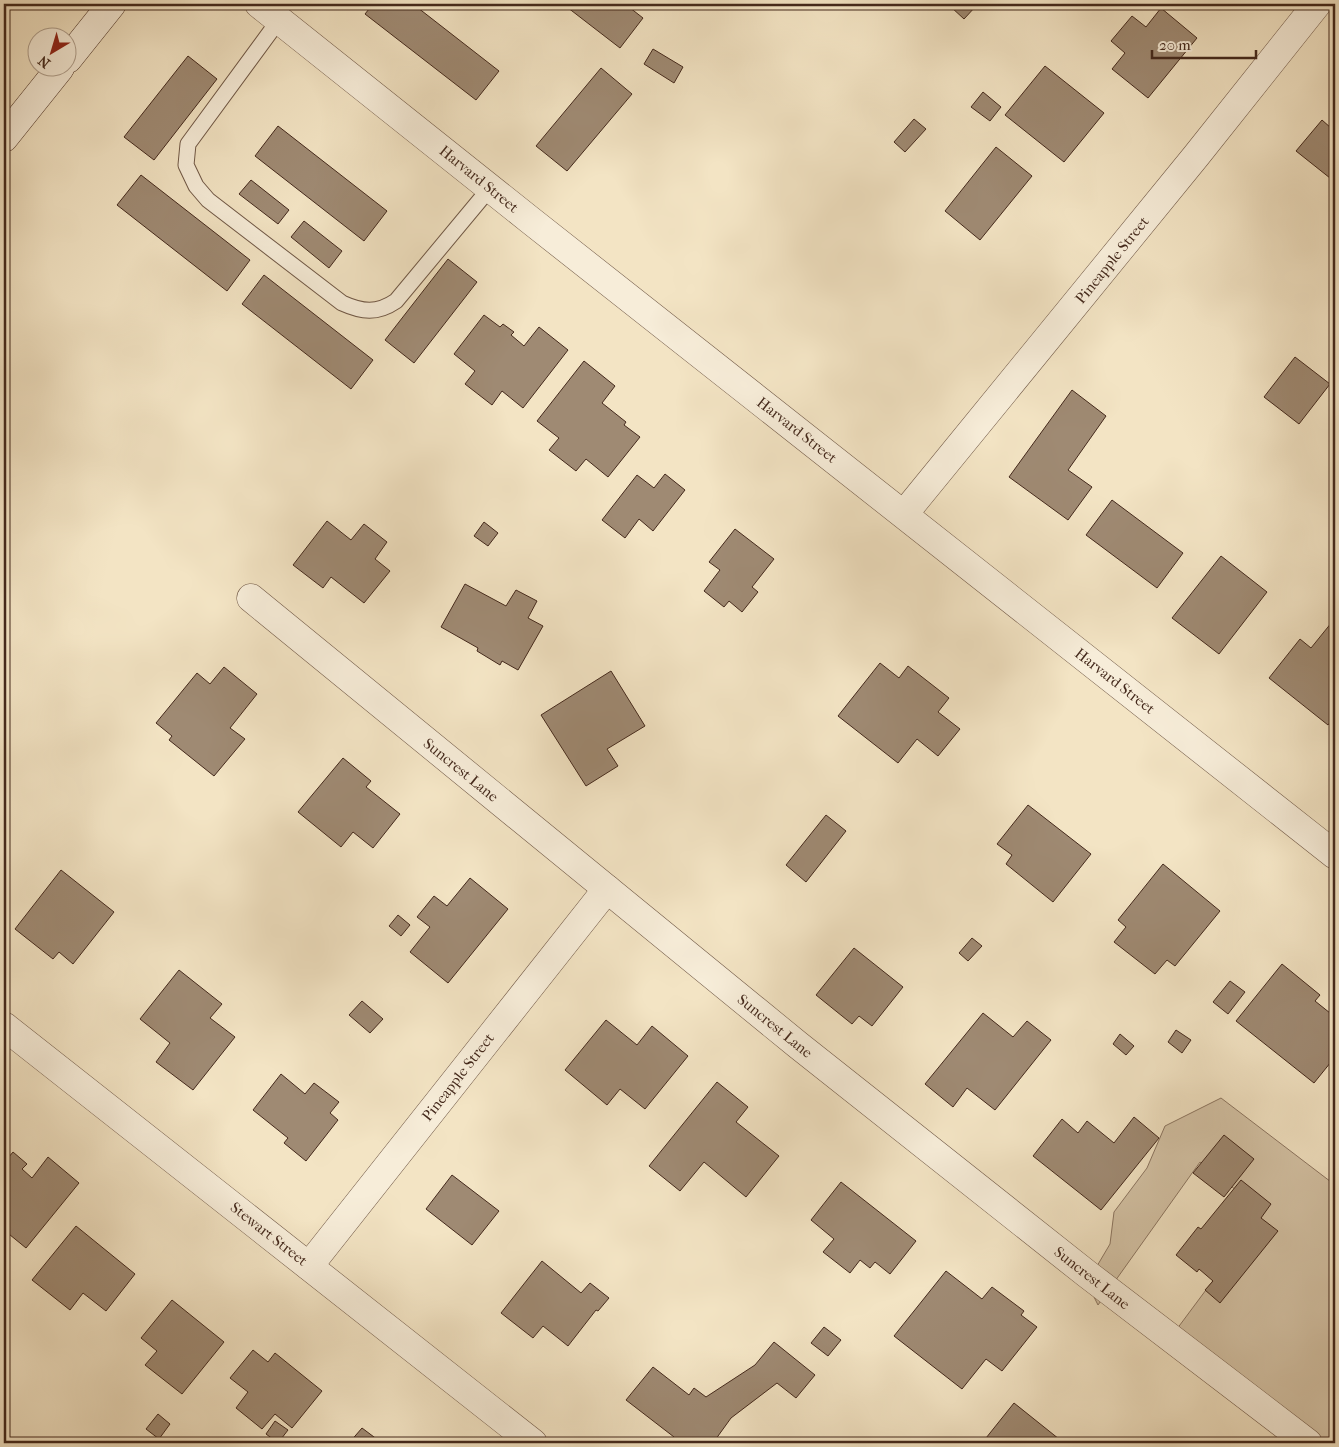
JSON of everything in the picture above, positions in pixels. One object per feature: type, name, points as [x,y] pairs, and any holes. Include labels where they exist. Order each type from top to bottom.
[{"type":"street","points":[[78,46],[112,4]]},
{"type":"street","name":"Pineapple Street","points":[[904,514],[1190,164],[1317,4]]},
{"type":"street","name":"Harvard Street","points":[[269,12],[1335,855]]},
{"type":"street","points":[[4,138],[52,78]]},
{"type":"street","name":"Suncrest Lane","points":[[251,598],[798,1045],[1087,1274],[1308,1443]]},
{"type":"street","name":"Pineapple Street","points":[[309,1266],[607,889]]},
{"type":"street","name":"Stewart Street","points":[[4,1026],[532,1443]]},
{"type":"lane","points":[[269,12],[188,144],[186,165],[196,186],[208,200],[342,303],[359,311],[384,309],[396,301],[490,188]]},
{"type":"shaded area","points":[[1221,1098],[1335,1185],[1335,1443],[1297,1443],[1165,1345],[1264,1212],[1200,1162],[1098,1305],[1087,1283],[1110,1244],[1114,1212],[1147,1168],[1165,1126]]},
{"type":"building","points":[[373,4],[413,4],[499,71],[476,100],[365,14]]},
{"type":"building","points":[[563,4],[625,4],[643,18],[620,48]]},
{"type":"building","points":[[954,4],[974,4],[976,6],[964,19],[951,7]]},
{"type":"building","points":[[1161,8],[1197,38],[1148,98],[1112,69],[1125,53],[1111,41],[1132,16],[1146,27]]},
{"type":"building","points":[[653,49],[683,67],[674,83],[644,64]]},
{"type":"building","points":[[188,56],[217,79],[154,160],[124,137]]},
{"type":"building","points":[[1045,66],[1104,113],[1064,162],[1005,115]]},
{"type":"building","points":[[601,68],[632,94],[567,171],[536,146]]},
{"type":"building","points":[[983,92],[1001,107],[990,121],[971,107]]},
{"type":"building","points":[[914,119],[926,129],[905,152],[894,142]]},
{"type":"building","points":[[1322,120],[1331,128],[1335,122],[1335,182],[1296,151]]},
{"type":"building","points":[[278,126],[387,211],[364,241],[255,156]]},
{"type":"building","points":[[996,147],[1032,176],[980,240],[945,211]]},
{"type":"building","points":[[141,175],[250,260],[227,291],[117,205]]},
{"type":"building","points":[[251,180],[289,210],[278,224],[239,194]]},
{"type":"building","points":[[304,221],[342,251],[329,268],[291,237]]},
{"type":"building","points":[[448,259],[477,282],[414,363],[385,340]]},
{"type":"building","points":[[264,275],[373,360],[351,389],[242,304]]},
{"type":"building","points":[[484,315],[500,327],[503,324],[514,332],[511,335],[524,346],[539,327],[568,350],[523,408],[502,391],[492,405],[465,384],[475,371],[454,354]]},
{"type":"building","points":[[1295,357],[1330,384],[1299,424],[1264,397]]},
{"type":"building","points":[[584,361],[615,386],[602,403],[626,422],[624,425],[640,437],[608,477],[586,459],[576,471],[549,450],[559,438],[537,421]]},
{"type":"building","points":[[1072,390],[1106,416],[1068,470],[1092,487],[1068,520],[1009,477]]},
{"type":"building","points":[[665,474],[685,490],[653,531],[639,519],[625,538],[602,520],[637,475],[654,488]]},
{"type":"building","points":[[1112,500],[1183,553],[1157,588],[1086,535]]},
{"type":"building","points":[[327,521],[351,540],[364,524],[387,542],[375,559],[390,571],[364,603],[331,577],[323,588],[293,565]]},
{"type":"building","points":[[484,522],[498,533],[488,546],[474,536]]},
{"type":"building","points":[[735,529],[774,559],[752,587],[758,592],[742,612],[729,601],[724,607],[704,591],[720,570],[709,562]]},
{"type":"building","points":[[1221,556],[1267,592],[1219,654],[1172,618]]},
{"type":"building","points":[[465,584],[506,606],[516,590],[537,601],[528,618],[543,626],[518,670],[502,661],[500,665],[477,651],[478,648],[441,627]]},
{"type":"building","points":[[1332,622],[1335,625],[1335,716],[1328,725],[1269,678],[1300,639],[1311,648]]},
{"type":"building","points":[[880,663],[899,678],[908,666],[949,698],[938,712],[960,729],[938,756],[917,739],[898,763],[838,716]]},
{"type":"building","points":[[224,667],[257,694],[230,728],[245,739],[214,776],[169,740],[172,736],[156,723],[197,673],[210,684]]},
{"type":"building","points":[[611,671],[645,726],[607,749],[618,766],[586,786],[541,715]]},
{"type":"building","points":[[343,758],[371,781],[366,787],[400,814],[373,848],[353,832],[341,847],[298,812]]},
{"type":"building","points":[[1028,805],[1091,854],[1053,902],[1006,864],[1012,855],[997,844]]},
{"type":"building","points":[[826,815],[846,831],[806,882],[786,865]]},
{"type":"building","points":[[1163,864],[1220,911],[1175,966],[1167,960],[1155,974],[1114,942],[1126,927],[1118,920]]},
{"type":"building","points":[[61,870],[114,912],[73,964],[59,952],[53,959],[15,929]]},
{"type":"building","points":[[470,878],[508,909],[448,983],[410,952],[430,927],[417,917],[434,896],[447,906]]},
{"type":"building","points":[[398,915],[410,925],[401,936],[389,926]]},
{"type":"building","points":[[972,938],[982,946],[968,961],[959,953]]},
{"type":"building","points":[[854,948],[903,987],[872,1026],[859,1016],[852,1024],[816,995]]},
{"type":"building","points":[[1282,964],[1320,995],[1315,1001],[1335,1017],[1335,1057],[1314,1083],[1236,1021]]},
{"type":"building","points":[[179,970],[222,1004],[210,1018],[235,1037],[193,1090],[156,1062],[170,1043],[140,1019]]},
{"type":"building","points":[[1230,981],[1245,992],[1228,1014],[1213,1002]]},
{"type":"building","points":[[362,1001],[383,1019],[370,1033],[349,1015]]},
{"type":"building","points":[[983,1013],[1013,1037],[1027,1021],[1051,1040],[995,1110],[967,1088],[953,1107],[925,1084]]},
{"type":"building","points":[[606,1020],[637,1045],[652,1026],[688,1056],[645,1109],[620,1089],[607,1105],[565,1070]]},
{"type":"building","points":[[1176,1030],[1191,1040],[1182,1053],[1168,1042]]},
{"type":"building","points":[[1120,1034],[1134,1046],[1126,1055],[1113,1044]]},
{"type":"building","points":[[281,1074],[305,1094],[314,1083],[339,1102],[330,1113],[338,1120],[306,1161],[284,1143],[288,1138],[253,1110]]},
{"type":"building","points":[[717,1082],[748,1107],[736,1122],[779,1156],[746,1197],[704,1162],[680,1191],[649,1166]]},
{"type":"building","points":[[1134,1117],[1159,1138],[1101,1210],[1033,1156],[1062,1119],[1078,1133],[1087,1121],[1114,1143]]},
{"type":"building","points":[[1224,1135],[1254,1159],[1224,1197],[1193,1173]]},
{"type":"building","points":[[13,1152],[27,1164],[22,1169],[32,1178],[48,1157],[79,1183],[26,1248],[4,1230],[4,1155],[8,1158]]},
{"type":"building","points":[[452,1175],[499,1211],[472,1245],[426,1209]]},
{"type":"building","points":[[1241,1180],[1271,1204],[1261,1218],[1278,1231],[1220,1303],[1205,1290],[1213,1281],[1199,1269],[1197,1272],[1176,1255],[1198,1227],[1201,1229]]},
{"type":"building","points":[[841,1182],[916,1241],[890,1274],[875,1262],[870,1268],[860,1260],[850,1273],[823,1252],[834,1239],[811,1220]]},
{"type":"building","points":[[76,1226],[135,1274],[106,1311],[83,1293],[70,1310],[32,1280]]},
{"type":"building","points":[[542,1261],[581,1293],[590,1283],[609,1298],[598,1311],[596,1310],[568,1346],[543,1326],[533,1338],[501,1313]]},
{"type":"building","points":[[946,1271],[982,1299],[992,1287],[1024,1311],[1021,1315],[1037,1327],[1002,1371],[986,1359],[962,1389],[894,1336]]},
{"type":"building","points":[[172,1300],[224,1342],[182,1394],[145,1365],[157,1351],[141,1338]]},
{"type":"building","points":[[824,1327],[841,1340],[828,1356],[811,1343]]},
{"type":"building","points":[[774,1342],[815,1375],[796,1398],[777,1383],[731,1418],[713,1443],[672,1443],[670,1442],[674,1437],[626,1400],[653,1367],[689,1395],[694,1388],[706,1397],[755,1365]]},
{"type":"building","points":[[253,1350],[268,1362],[275,1353],[322,1391],[292,1428],[275,1414],[262,1429],[236,1408],[248,1392],[230,1378]]},
{"type":"building","points":[[1014,1403],[1064,1443],[982,1443]]},
{"type":"building","points":[[158,1414],[170,1424],[159,1439],[146,1429]]},
{"type":"building","points":[[275,1421],[288,1430],[278,1443],[266,1434]]},
{"type":"building","points":[[362,1428],[382,1443],[349,1443]]}]
